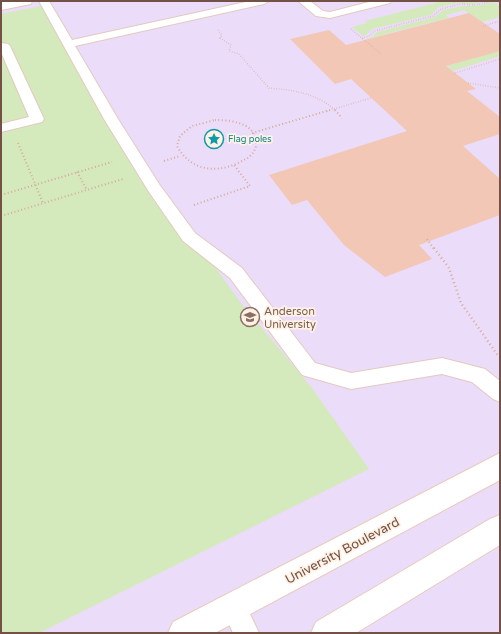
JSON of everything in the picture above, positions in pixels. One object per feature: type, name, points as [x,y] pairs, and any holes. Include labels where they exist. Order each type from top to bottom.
[{"type":"main road","points":[[1,6],[26,1]]},
{"type":"main road","name":"University Boulevard","points":[[184,633],[234,608],[500,466]]},
{"type":"main road","points":[[327,633],[500,530]]},
{"type":"lane","points":[[44,1],[111,119],[145,173],[189,237],[236,273],[309,369],[351,380],[442,366],[478,375],[500,393]]},
{"type":"lane","points":[[69,44],[264,1]]},
{"type":"lane","points":[[303,1],[320,14],[330,15],[386,1]]},
{"type":"lane","points":[[1,47],[4,46],[37,119],[1,128]]},
{"type":"lane","points":[[234,608],[246,633]]},
{"type":"path","points":[[362,38],[369,36],[374,31],[433,16],[441,9],[460,4],[476,5],[493,1]]},
{"type":"path","points":[[496,1],[500,3]]},
{"type":"path","points":[[203,14],[222,35],[220,38],[231,45],[230,51],[239,54],[269,88],[311,94],[324,100],[335,109],[342,118]]},
{"type":"path","points":[[483,26],[500,21]]},
{"type":"path","points":[[456,73],[500,59]]},
{"type":"path","points":[[468,83],[500,88]]},
{"type":"path","points":[[252,133],[371,98]]},
{"type":"path","points":[[215,120],[227,120],[238,123],[252,133],[256,141],[255,149],[250,157],[234,166],[214,169],[200,167],[189,162],[180,156],[177,148],[178,139],[183,132],[192,125],[215,120]]},
{"type":"path","points":[[17,142],[43,204]]},
{"type":"path","points":[[1,195],[134,155]]},
{"type":"path","points":[[193,205],[250,186],[234,166]]},
{"type":"path","points":[[76,172],[87,190]]},
{"type":"path","points":[[1,216],[145,173]]},
{"type":"path","points":[[427,239],[449,268],[461,303],[500,359]]},
{"type":"shaded area","name":"Anderson University","points":[[1,1],[500,1],[500,633],[1,633]]},
{"type":"green space","points":[[443,1],[485,1],[474,4],[458,3],[439,7],[431,15],[372,29],[363,36],[352,27],[367,23],[365,21]]},
{"type":"green space","points":[[493,2],[500,6],[500,17],[482,22],[464,10],[446,15],[449,18],[382,35],[398,65],[366,39],[372,37],[377,32],[435,17],[443,10],[462,6],[476,6]]},
{"type":"green space","points":[[46,5],[134,155],[241,303],[312,388],[369,469],[39,633],[1,633],[1,14]]},
{"type":"green space","points":[[500,49],[500,56],[453,71],[447,66]]},
{"type":"building","points":[[469,13],[500,34],[500,51],[446,66],[476,89],[467,91],[500,117],[500,134],[463,146],[500,179],[500,215],[419,245],[432,259],[385,277],[344,245],[307,200],[292,205],[269,175],[407,131],[351,79],[335,84],[290,39],[329,30],[346,45]]},
{"type":"place","name":"Flag poles","points":[[214,139]]},
{"type":"place","name":"Anderson University","points":[[250,317]]}]
